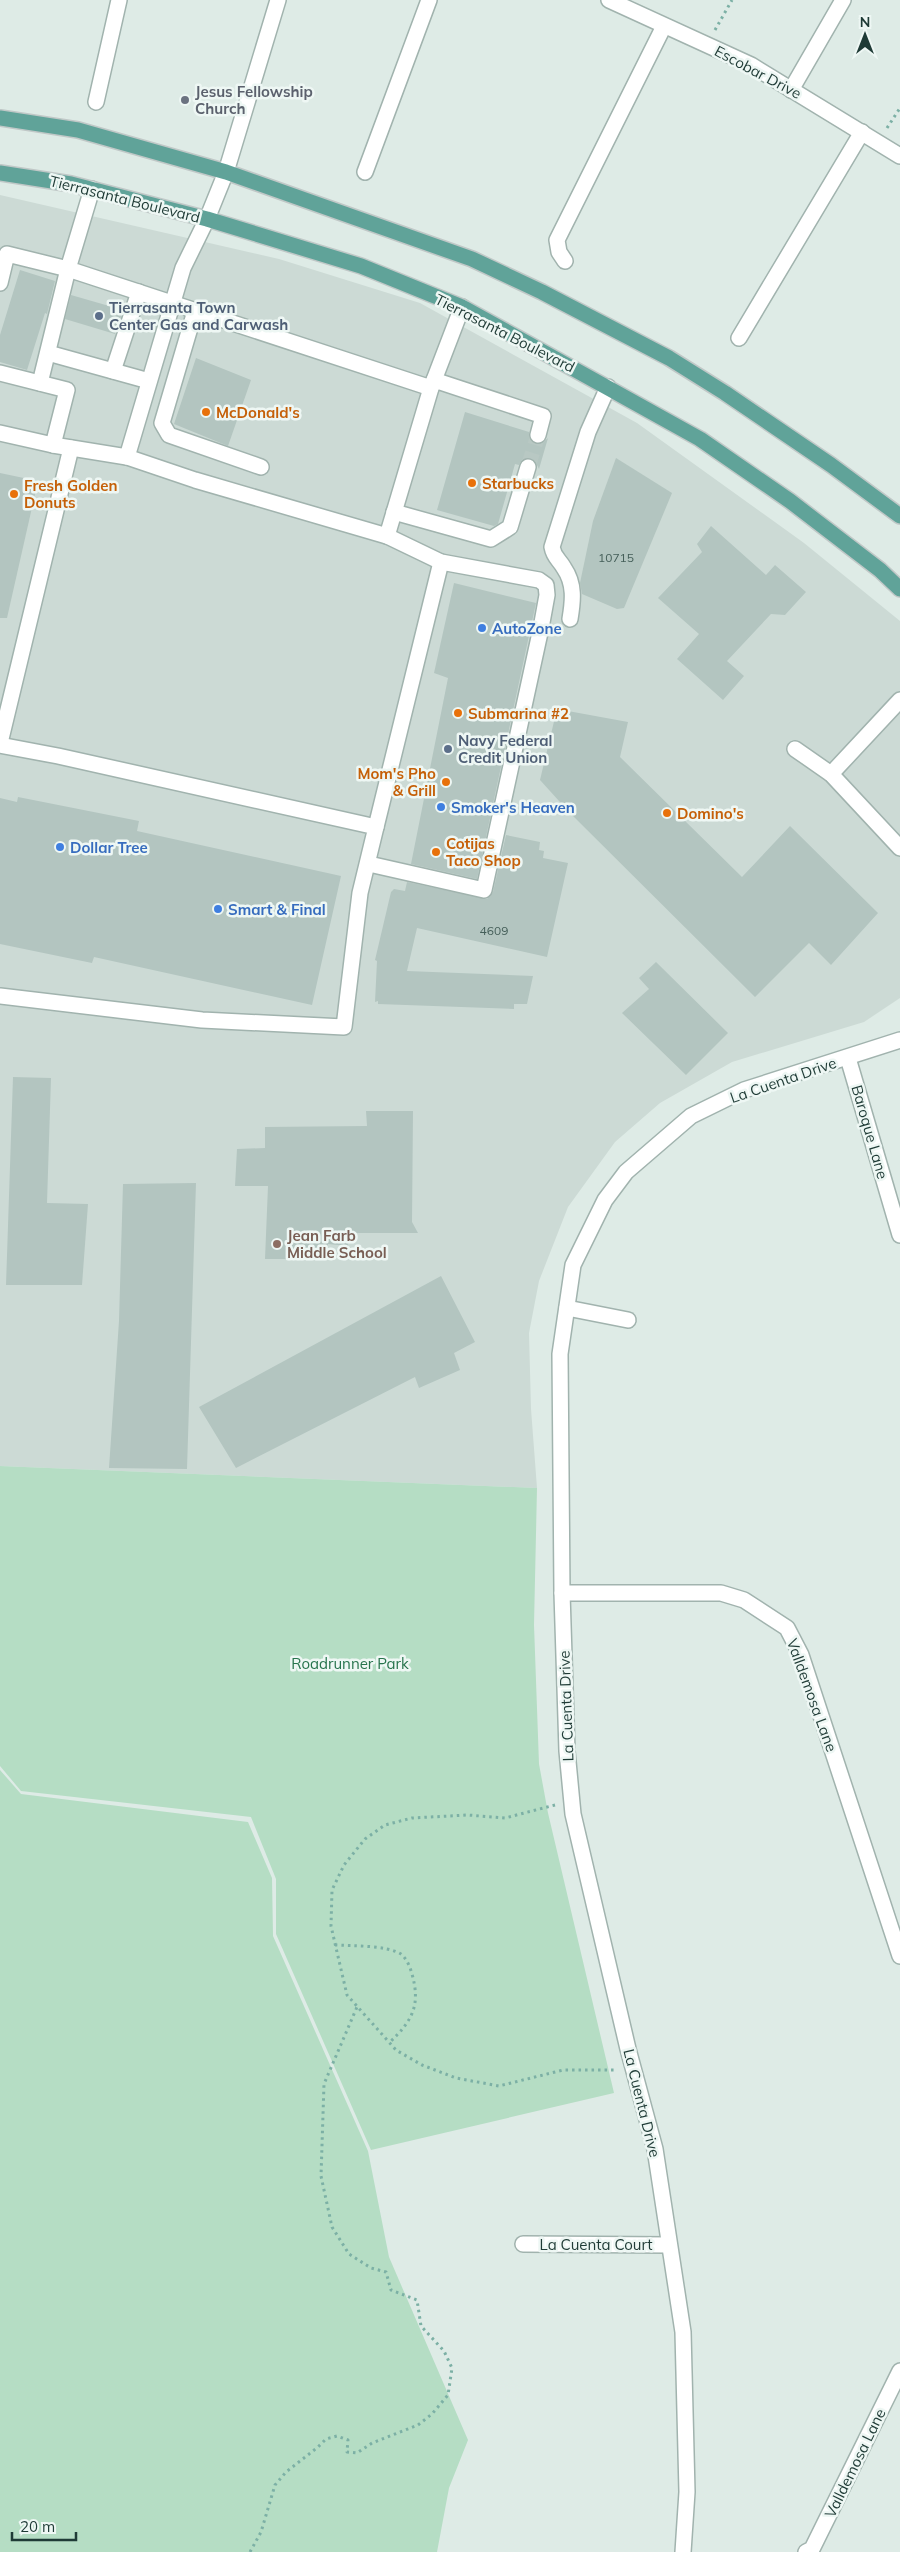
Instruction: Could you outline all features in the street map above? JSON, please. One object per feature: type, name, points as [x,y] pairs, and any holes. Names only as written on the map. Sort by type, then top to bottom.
[{"type":"main road","points":[[0,118],[78,130],[226,172],[472,259],[542,292],[668,358],[726,393],[831,465],[900,516]]},
{"type":"main road","name":"Tierrasanta Boulevard","points":[[0,173],[92,189],[207,219],[361,266],[462,307],[700,439],[790,500],[880,570],[900,589]]},
{"type":"street","points":[[96,102],[119,0]]},
{"type":"street","points":[[127,457],[183,268],[207,219],[226,172],[278,0]]},
{"type":"street","points":[[365,172],[429,0]]},
{"type":"street","points":[[791,90],[843,0]]},
{"type":"street","name":"Escobar Drive","points":[[618,2],[664,26],[751,66],[900,156]]},
{"type":"street","points":[[565,261],[559,252],[556,240],[664,26]]},
{"type":"street","points":[[740,338],[862,132]]},
{"type":"street","points":[[40,383],[68,269],[92,189]]},
{"type":"street","points":[[0,283],[7,254],[68,269],[195,311],[543,416],[538,434]]},
{"type":"street","points":[[113,371],[139,292]]},
{"type":"street","points":[[387,536],[432,384],[462,307]]},
{"type":"street","points":[[195,311],[162,423],[169,435],[261,467]]},
{"type":"street","points":[[48,353],[149,381]]},
{"type":"street","points":[[0,373],[67,390],[53,445]]},
{"type":"street","points":[[570,620],[574,592],[565,568],[554,557],[552,547],[588,432],[608,387]]},
{"type":"street","points":[[0,433],[53,445],[127,457],[196,480],[387,536],[441,562],[539,580],[546,585],[547,595],[541,628],[484,890],[369,864]]},
{"type":"street","points":[[71,448],[0,744],[376,827]]},
{"type":"street","points":[[394,512],[491,539],[510,527],[528,467]]},
{"type":"street","points":[[0,996],[202,1020],[344,1027],[360,893],[369,864],[376,827],[441,562]]},
{"type":"street","points":[[831,774],[900,700]]},
{"type":"street","points":[[795,749],[831,774],[900,848]]},
{"type":"street","name":"La Cuenta Drive","points":[[683,2552],[687,2492],[682,2332],[655,2149],[633,2068],[575,1824],[567,1751],[562,1593],[560,1354],[573,1265],[605,1200],[626,1172],[692,1116],[744,1090],[900,1040]]},
{"type":"street","name":"Baroque Lane","points":[[848,1058],[900,1235]]},
{"type":"street","points":[[567,1308],[628,1320]]},
{"type":"street","name":"Valldemosa Lane","points":[[562,1593],[721,1593],[744,1600],[787,1628],[800,1655],[900,1956]]},
{"type":"street","name":"La Cuenta Court","points":[[523,2244],[669,2245]]},
{"type":"street","name":"Valldemosa Lane","points":[[806,2552],[812,2549],[900,2372]]},
{"type":"path","points":[[708,46],[732,0]]},
{"type":"path","points":[[879,142],[900,108]]},
{"type":"path","points":[[572,1799],[532,1813],[505,1818],[468,1815],[412,1818],[385,1825],[360,1845],[344,1865],[332,1890],[331,1926],[335,1945],[347,1995],[396,2050],[439,2072],[456,2078],[499,2086],[563,2070],[600,2071],[633,2068]]},
{"type":"path","points":[[335,1945],[389,1950],[401,1954],[409,1964],[416,1992],[413,2012],[403,2030],[389,2043]]},
{"type":"path","points":[[250,2552],[261,2532],[275,2484],[286,2472],[318,2448],[326,2439],[337,2436],[348,2440],[347,2452],[357,2453],[372,2442],[418,2424],[432,2414],[448,2394],[452,2368],[444,2352],[421,2326],[416,2300],[391,2290],[386,2272],[371,2268],[349,2254],[332,2227],[321,2176],[324,2084],[357,2007]]},
{"type":"shaded area","points":[[0,195],[279,259],[420,303],[637,423],[804,543],[900,621],[900,998],[864,1022],[732,1062],[660,1103],[615,1142],[568,1207],[539,1281],[529,1333],[531,1409],[537,1488],[0,1466]]},
{"type":"green space","name":"Roadrunner Park","points":[[0,1466],[537,1488],[534,1625],[539,1764],[548,1813],[614,2093],[371,2150],[276,1934],[276,1879],[251,1817],[21,1791],[0,1766]]},
{"type":"green space","points":[[0,1770],[21,1794],[248,1822],[272,1878],[273,1936],[368,2151],[389,2257],[468,2440],[449,2488],[437,2552],[0,2552]]},
{"type":"building","points":[[20,270],[55,281],[47,314],[45,313],[27,370],[0,362],[0,335]]},
{"type":"building","points":[[71,295],[123,310],[115,334],[65,319]]},
{"type":"building","points":[[196,358],[251,380],[228,446],[174,424]]},
{"type":"building","points":[[465,412],[529,432],[529,438],[535,444],[541,444],[548,438],[539,469],[535,461],[530,458],[522,460],[519,465],[515,464],[498,524],[494,526],[437,510]]},
{"type":"building","points":[[616,458],[672,493],[624,608],[617,609],[582,594],[580,583],[593,521]]},
{"type":"building","points":[[0,473],[38,481],[7,618],[0,618]]},
{"type":"building","points":[[711,526],[766,575],[775,565],[806,592],[785,615],[771,614],[727,661],[744,676],[723,700],[677,659],[699,634],[658,598],[702,552],[697,544]]},
{"type":"building","points":[[454,583],[536,603],[477,879],[411,864],[448,678],[434,673]]},
{"type":"building","points":[[557,709],[628,722],[620,757],[742,877],[790,826],[878,913],[831,965],[809,943],[755,997],[569,812],[540,780]]},
{"type":"building","points":[[18,797],[139,821],[137,831],[341,876],[312,1005],[94,957],[92,963],[0,944],[0,798],[17,802]]},
{"type":"building","points":[[506,835],[540,842],[539,850],[544,851],[543,858],[568,863],[547,957],[417,928],[407,971],[533,976],[527,1004],[514,1004],[514,1009],[378,1004],[378,1001],[375,1002],[377,961],[375,960],[391,892],[394,889],[405,891],[407,882],[487,899],[493,892]]},
{"type":"building","points":[[656,962],[728,1033],[686,1075],[622,1013],[649,989],[639,978]]},
{"type":"building","points":[[13,1077],[51,1078],[47,1203],[88,1204],[82,1285],[6,1285]]},
{"type":"building","points":[[366,1111],[413,1111],[412,1222],[418,1233],[349,1233],[348,1246],[328,1244],[327,1259],[265,1259],[268,1186],[235,1186],[237,1149],[265,1148],[265,1127],[367,1126]]},
{"type":"building","points":[[196,1183],[187,1469],[109,1468],[119,1321],[123,1184]]},
{"type":"building","points":[[441,1276],[475,1342],[454,1353],[460,1370],[419,1388],[415,1377],[236,1468],[199,1407]]},
{"type":"tunnel","points":[[528,467],[538,435]]},
{"type":"place","name":"Jesus Fellowship Church","points":[[185,100]]},
{"type":"place","name":"Tierrasanta Town Center Gas and Carwash","points":[[99,316]]},
{"type":"place","name":"McDonald's","points":[[206,412]]},
{"type":"place","name":"Starbucks","points":[[472,483]]},
{"type":"place","name":"Fresh Golden Donuts","points":[[14,494]]},
{"type":"place","name":"AutoZone","points":[[482,628]]},
{"type":"place","name":"Submarina #2","points":[[458,713]]},
{"type":"place","name":"Navy Federal Credit Union","points":[[448,749]]},
{"type":"place","name":"Mom's Pho & Grill","points":[[446,782]]},
{"type":"place","name":"Smoker's Heaven","points":[[441,807]]},
{"type":"place","name":"Domino's","points":[[667,813]]},
{"type":"place","name":"Dollar Tree","points":[[60,847]]},
{"type":"place","name":"Cotijas Taco Shop","points":[[436,852]]},
{"type":"place","name":"Smart & Final","points":[[218,909]]},
{"type":"place","name":"Jean Farb Middle School","points":[[277,1244]]}]
